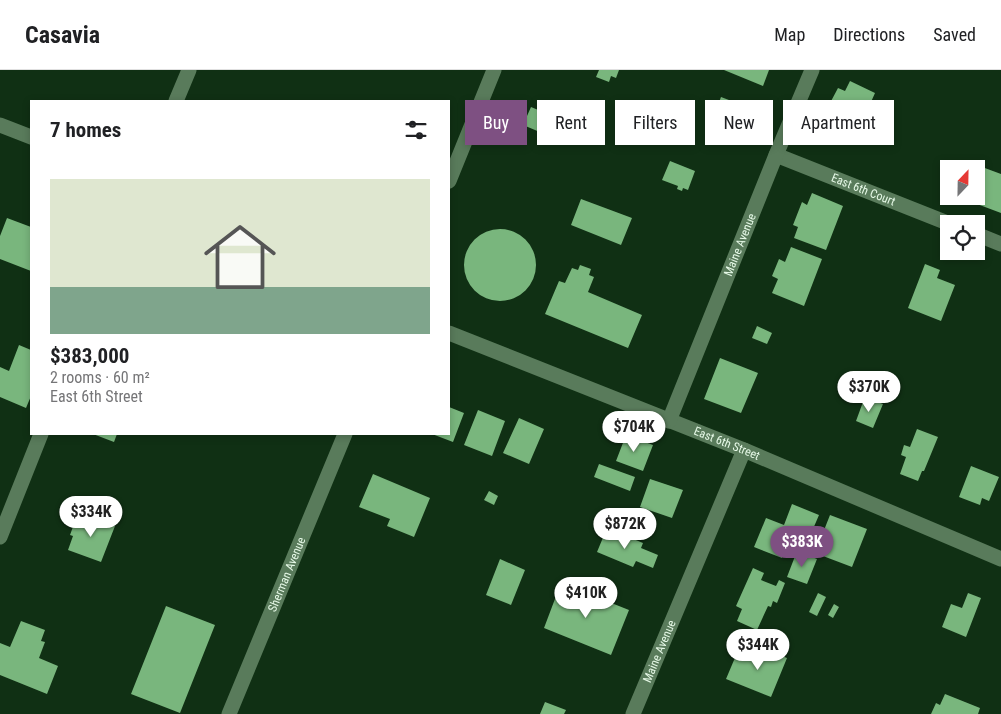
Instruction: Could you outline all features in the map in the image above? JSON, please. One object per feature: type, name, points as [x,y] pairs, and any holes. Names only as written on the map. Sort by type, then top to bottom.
[{"type":"street","points":[[176,100],[188,70]]},
{"type":"street","points":[[450,179],[494,70]]},
{"type":"street","name":"Maine Avenue","points":[[669,421],[812,70]]},
{"type":"street","points":[[0,124],[30,137]]},
{"type":"street","name":"East 6th Court","points":[[776,155],[940,220]]},
{"type":"street","points":[[985,238],[1001,244]]},
{"type":"street","name":"East 6th Street","points":[[450,333],[744,450],[1001,559]]},
{"type":"street","points":[[0,537],[41,435]]},
{"type":"street","name":"Sherman Avenue","points":[[230,714],[345,435]]},
{"type":"street","name":"Maine Avenue","points":[[633,714],[744,450]]},
{"type":"building","points":[[599,70],[619,70],[616,78],[611,76],[609,82],[596,77]]},
{"type":"building","points":[[724,70],[769,70],[763,86]]},
{"type":"building","points":[[850,81],[875,93],[872,100],[832,100],[838,88],[845,91]]},
{"type":"building","points":[[531,107],[537,109],[537,131],[527,127],[527,116]]},
{"type":"building","points":[[670,161],[695,171],[688,190],[683,188],[682,191],[677,189],[678,186],[662,180]]},
{"type":"building","points":[[985,168],[1001,174],[1001,213],[980,205],[985,205]]},
{"type":"building","points":[[812,193],[843,206],[826,250],[794,238],[798,227],[793,225],[802,202],[807,205]]},
{"type":"building","points":[[581,199],[632,218],[621,245],[571,225]]},
{"type":"building","points":[[7,218],[30,227],[30,271],[0,259],[0,236]]},
{"type":"building","points":[[507,229],[526,239],[534,251],[536,265],[534,279],[526,291],[514,299],[493,301],[474,291],[466,279],[464,258],[474,239],[486,231]]},
{"type":"building","points":[[791,247],[822,259],[804,306],[772,293],[778,279],[772,276],[779,259],[785,262]]},
{"type":"building","points":[[925,264],[940,270],[937,278],[955,285],[941,321],[908,308]]},
{"type":"building","points":[[580,265],[591,269],[589,275],[594,277],[588,292],[642,315],[628,348],[545,314],[559,281],[565,283],[572,268],[578,270]]},
{"type":"building","points":[[757,326],[772,333],[767,344],[752,338]]},
{"type":"building","points":[[19,345],[30,350],[30,398],[26,408],[0,397],[0,367],[9,371]]},
{"type":"building","points":[[720,358],[758,373],[741,413],[704,399]]},
{"type":"building","points":[[867,398],[883,404],[873,428],[856,421],[863,402]]},
{"type":"building","points":[[450,407],[464,413],[453,442],[435,435],[450,435]]},
{"type":"building","points":[[478,410],[505,421],[492,456],[464,445]]},
{"type":"building","points":[[519,418],[544,429],[529,464],[503,453]]},
{"type":"building","points":[[917,429],[938,437],[918,481],[900,474],[906,457],[901,455],[904,445],[910,447]]},
{"type":"building","points":[[96,435],[117,435],[114,442]]},
{"type":"building","points":[[626,435],[653,445],[643,471],[616,461]]},
{"type":"building","points":[[599,464],[635,477],[630,491],[594,477]]},
{"type":"building","points":[[971,466],[999,477],[989,501],[982,498],[980,505],[959,497]]},
{"type":"building","points":[[373,474],[430,498],[414,537],[387,526],[390,519],[359,507]]},
{"type":"building","points":[[650,479],[683,490],[672,518],[640,507]]},
{"type":"building","points":[[489,491],[498,496],[494,505],[484,500]]},
{"type":"building","points":[[792,504],[819,515],[810,536],[793,528],[782,558],[754,547],[766,518],[784,525]]},
{"type":"building","points":[[82,513],[115,526],[101,562],[68,550],[73,536],[70,535],[74,524],[78,526]]},
{"type":"building","points":[[830,515],[867,529],[852,567],[815,553]]},
{"type":"building","points":[[607,528],[643,543],[641,548],[658,555],[653,568],[636,561],[633,567],[597,552]]},
{"type":"building","points":[[797,551],[817,559],[807,584],[787,577]]},
{"type":"building","points":[[500,559],[525,570],[511,605],[486,595]]},
{"type":"building","points":[[753,568],[764,573],[761,580],[776,586],[779,580],[785,583],[777,603],[773,601],[771,607],[768,606],[757,630],[737,621],[742,609],[736,606]]},
{"type":"building","points":[[561,583],[629,610],[611,655],[544,628]]},
{"type":"building","points":[[818,593],[826,597],[817,616],[809,612]]},
{"type":"building","points":[[968,593],[981,598],[966,637],[942,627],[951,604],[962,608]]},
{"type":"building","points":[[834,604],[839,607],[833,618],[828,615]]},
{"type":"building","points":[[166,606],[215,625],[180,713],[131,694]]},
{"type":"building","points":[[21,621],[45,630],[41,641],[45,642],[39,658],[58,666],[47,694],[0,675],[0,643],[10,647]]},
{"type":"building","points":[[761,647],[787,658],[771,697],[726,679],[737,653],[755,660]]},
{"type":"building","points":[[945,694],[980,708],[978,714],[931,714],[936,703],[940,705]]},
{"type":"building","points":[[545,702],[566,710],[564,714],[540,714]]}]
